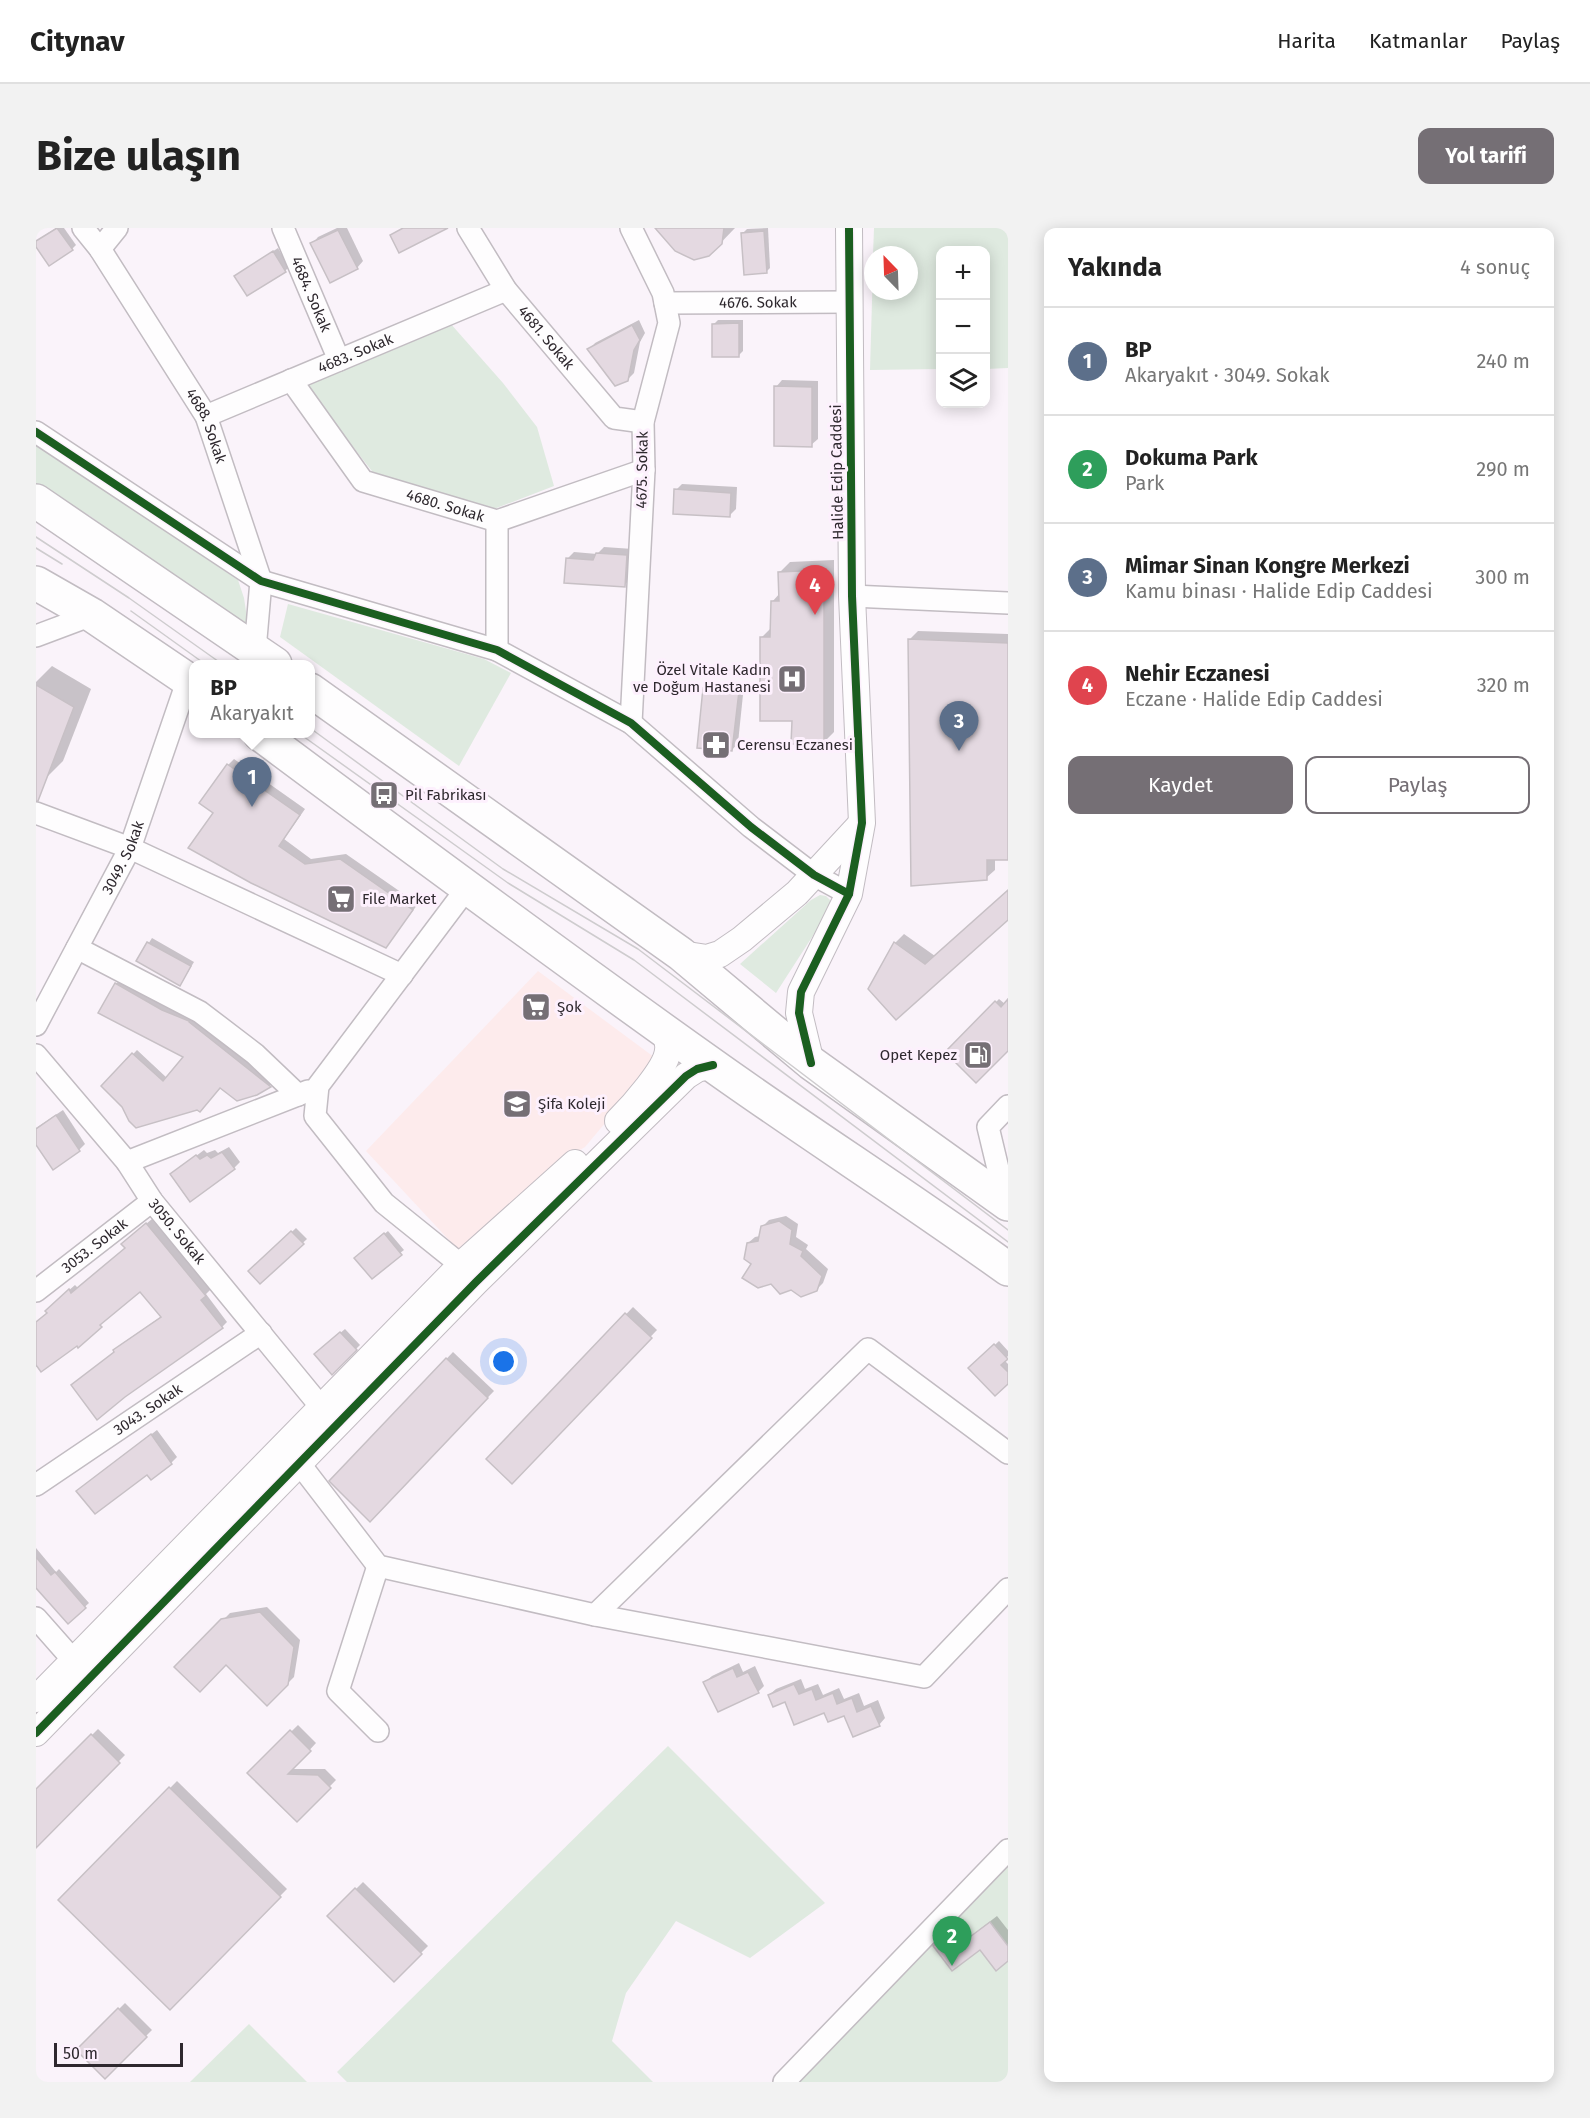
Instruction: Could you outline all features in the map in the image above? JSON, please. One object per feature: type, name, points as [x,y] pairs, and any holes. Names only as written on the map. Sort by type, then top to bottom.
[{"type":"highway","points":[[36,501],[265,657]]},
{"type":"highway","points":[[36,583],[92,615],[189,681]]},
{"type":"highway","points":[[315,694],[681,954],[811,1063],[1007,1203]]},
{"type":"highway","points":[[265,738],[466,888],[713,1065],[1001,1259]]},
{"type":"street","name":"4688. Sokak","points":[[83,228],[100,249],[206,416],[261,581],[265,657]]},
{"type":"street","points":[[100,249],[117,228]]},
{"type":"street","name":"4681. Sokak","points":[[468,228],[506,290],[614,418],[643,422]]},
{"type":"street","name":"4675. Sokak","points":[[631,228],[663,293],[669,323],[643,422],[644,470],[631,723]]},
{"type":"street","name":"Halide Edip Caddesi","points":[[811,1063],[799,1013],[801,992],[849,894],[862,823],[852,596],[849,228]]},
{"type":"street","name":"4684. Sokak","points":[[290,230],[339,360]]},
{"type":"street","name":"4683. Sokak","points":[[206,416],[506,290]]},
{"type":"street","name":"4676. Sokak","points":[[665,303],[849,302]]},
{"type":"street","name":"4680. Sokak","points":[[291,380],[363,480],[497,521],[644,470]]},
{"type":"street","points":[[36,432],[261,581],[497,650],[631,723],[751,826],[814,875],[849,894]]},
{"type":"street","points":[[497,521],[497,650]]},
{"type":"street","points":[[852,596],[1008,603]]},
{"type":"street","points":[[36,636],[92,615]]},
{"type":"street","name":"3049. Sokak","points":[[36,1025],[130,848],[189,687]]},
{"type":"street","points":[[36,813],[130,848],[402,975]]},
{"type":"street","points":[[681,954],[707,958],[720,954],[742,939],[797,893],[862,823]]},
{"type":"street","points":[[127,1162],[318,1086],[466,888]]},
{"type":"street","points":[[77,948],[200,1012],[255,1054],[298,1095]]},
{"type":"street","points":[[36,1700],[329,1415],[476,1282],[612,1150],[664,1064],[669,1049],[665,1030]]},
{"type":"street","name":"3050. Sokak","points":[[36,1055],[127,1162],[153,1202],[329,1415]]},
{"type":"street","points":[[36,1733],[299,1463],[329,1415],[461,1265],[600,1140],[686,1076],[697,1069],[713,1065]]},
{"type":"street","points":[[318,1086],[315,1116],[384,1203],[461,1265]]},
{"type":"street","points":[[1007,1203],[988,1127],[1008,1106]]},
{"type":"street","name":"3053. Sokak","points":[[36,1291],[153,1202]]},
{"type":"street","name":"3043. Sokak","points":[[36,1485],[261,1333]]},
{"type":"street","points":[[595,1615],[868,1349],[1008,1453]]},
{"type":"street","points":[[299,1463],[378,1566],[595,1615],[924,1677],[1008,1589]]},
{"type":"street","points":[[378,1566],[338,1691],[378,1731]]},
{"type":"street","points":[[36,1618],[74,1661]]},
{"type":"street","points":[[784,2082],[1008,1850]]},
{"type":"shaded area","points":[[874,228],[1008,228],[1008,368],[990,369],[990,246],[936,246],[936,369],[870,370],[872,300],[918,300],[918,246],[873,246]]},
{"type":"shaded area","points":[[450,323],[503,383],[537,427],[554,486],[494,509],[375,475],[308,390],[306,378]]},
{"type":"shaded area","points":[[36,444],[238,580],[244,598],[249,631],[90,516],[36,484]]},
{"type":"shaded area","points":[[288,604],[484,659],[511,673],[459,766],[315,660],[280,637]]},
{"type":"shaded area","points":[[820,895],[830,900],[831,907],[828,914],[776,993],[740,964],[811,900]]},
{"type":"shaded area","name":"Şifa Koleji","points":[[538,971],[658,1060],[585,1147],[547,1170],[462,1254],[366,1151]]},
{"type":"shaded area","points":[[668,1746],[825,1903],[750,1958],[676,1921],[626,1993],[612,2041],[653,2082],[347,2082],[337,2072]]},
{"type":"shaded area","points":[[1008,1850],[1008,2082],[785,2082]]},
{"type":"shaded area","points":[[249,2024],[307,2082],[190,2082]]},
{"type":"building","points":[[57,228],[73,250],[49,266],[36,247],[36,241]]},
{"type":"building","points":[[403,228],[448,228],[399,253],[390,235]]},
{"type":"building","points":[[655,228],[724,228],[722,244],[709,256],[694,260],[675,251]]},
{"type":"building","points":[[338,230],[358,269],[330,283],[310,243]]},
{"type":"building","points":[[764,231],[767,273],[744,275],[741,233]]},
{"type":"building","points":[[273,251],[286,272],[247,296],[234,276]]},
{"type":"building","points":[[739,323],[739,357],[712,357],[712,324]]},
{"type":"building","points":[[632,325],[640,340],[634,350],[628,381],[615,386],[587,349]]},
{"type":"building","points":[[774,386],[812,387],[812,447],[774,446]]},
{"type":"building","points":[[674,489],[731,493],[730,517],[673,514]]},
{"type":"building","points":[[596,553],[627,555],[625,587],[564,583],[566,558],[593,560]]},
{"type":"building","name":"Özel Vitale Kadın ve Doğum Hastanesi","points":[[824,570],[824,744],[791,744],[792,721],[760,721],[760,637],[770,637],[771,601],[779,601],[778,572]]},
{"type":"building","points":[[908,639],[1008,643],[1008,860],[987,860],[987,880],[911,886]]},
{"type":"building","points":[[36,685],[74,707],[38,801],[36,801]]},
{"type":"building","points":[[703,688],[739,691],[732,751],[697,748]]},
{"type":"building","points":[[227,764],[300,815],[279,846],[305,864],[340,859],[413,910],[386,948],[251,883],[188,848],[213,813],[199,803]]},
{"type":"building","points":[[1008,890],[1008,920],[896,1020],[868,989],[894,942],[925,964]]},
{"type":"building","points":[[147,942],[191,966],[180,986],[136,961]]},
{"type":"building","points":[[115,983],[162,1010],[189,1021],[271,1087],[257,1095],[237,1101],[220,1088],[200,1112],[197,1110],[136,1128],[129,1121],[122,1107],[101,1086],[132,1053],[163,1081],[183,1057],[98,1013]]},
{"type":"building","points":[[1008,999],[1008,1051],[976,1083],[945,1052],[995,1001],[1001,1007]]},
{"type":"building","points":[[56,1115],[80,1151],[53,1170],[36,1145],[36,1129]]},
{"type":"building","points":[[222,1152],[235,1169],[190,1202],[170,1174],[196,1155],[200,1159],[207,1155],[211,1158]]},
{"type":"building","points":[[779,1221],[792,1230],[790,1244],[803,1251],[801,1256],[822,1276],[817,1291],[801,1297],[791,1290],[780,1294],[771,1284],[758,1288],[742,1278],[751,1264],[744,1259],[747,1243],[758,1241],[761,1226]]},
{"type":"building","points":[[146,1223],[206,1296],[201,1300],[223,1328],[125,1397],[97,1420],[71,1385],[114,1352],[113,1350],[161,1317],[140,1292],[100,1325],[102,1327],[78,1348],[77,1346],[41,1372],[36,1365],[36,1322],[69,1289],[71,1293],[125,1248],[121,1244]]},
{"type":"building","points":[[291,1231],[304,1244],[260,1284],[248,1271]]},
{"type":"building","points":[[384,1233],[402,1255],[372,1279],[354,1258]]},
{"type":"building","points":[[625,1313],[652,1338],[512,1484],[486,1459]]},
{"type":"building","points":[[340,1332],[357,1350],[332,1375],[314,1354]]},
{"type":"building","points":[[994,1344],[1008,1359],[1001,1365],[1008,1372],[1008,1384],[995,1396],[968,1368]]},
{"type":"building","points":[[446,1358],[488,1398],[370,1522],[329,1481]]},
{"type":"building","points":[[151,1434],[172,1464],[151,1480],[147,1475],[95,1514],[76,1491]]},
{"type":"building","points":[[36,1557],[51,1575],[55,1572],[86,1608],[68,1624],[36,1588]]},
{"type":"building","points":[[260,1612],[294,1647],[288,1685],[267,1706],[226,1665],[200,1692],[174,1667],[221,1619]]},
{"type":"building","points":[[733,1668],[737,1677],[748,1672],[759,1693],[718,1712],[703,1682]]},
{"type":"building","points":[[794,1684],[799,1694],[812,1689],[816,1700],[833,1693],[837,1704],[852,1698],[857,1712],[871,1706],[880,1726],[853,1737],[844,1716],[828,1722],[824,1713],[794,1725],[785,1702],[773,1707],[768,1695]]},
{"type":"building","points":[[290,1730],[311,1751],[288,1774],[318,1775],[331,1788],[297,1822],[247,1773]]},
{"type":"building","points":[[91,1734],[120,1763],[36,1848],[36,1789]]},
{"type":"building","points":[[169,1787],[281,1897],[170,2010],[58,1900]]},
{"type":"building","points":[[355,1888],[422,1954],[394,1982],[327,1916]]},
{"type":"building","points":[[990,1922],[1008,1946],[1008,1961],[996,1971],[980,1950],[952,1971],[933,1946],[950,1933],[959,1945]]},
{"type":"building","points":[[118,2008],[147,2037],[105,2079],[76,2050]]},
{"type":"tram line","points":[[36,537],[129,598],[216,660]]},
{"type":"tram line","points":[[36,548],[62,564]]},
{"type":"tram line","points":[[131,611],[199,660]]},
{"type":"tram line","points":[[315,732],[503,869],[638,949],[1008,1230]]},
{"type":"tram line","points":[[306,738],[508,883],[634,960],[1008,1242]]},
{"type":"cycle path","points":[[811,1063],[799,1013],[801,992],[849,894],[862,823],[852,596],[849,228]]},
{"type":"cycle path","points":[[36,432],[261,581],[497,650],[631,723],[751,827],[814,875],[849,894]]},
{"type":"cycle path","points":[[36,1733],[476,1282],[686,1076],[697,1069],[713,1065]]},
{"type":"place","name":"Nehir Eczanesi","points":[[815,615]]},
{"type":"place","name":"Özel Vitale Kadın ve Doğum Hastanesi","points":[[792,679]]},
{"type":"place","name":"Cerensu Eczanesi","points":[[716,745]]},
{"type":"place","name":"Mimar Sinan Kongre Merkezi","points":[[959,751]]},
{"type":"place","name":"Pil Fabrikası","points":[[384,795]]},
{"type":"place","name":"BP","points":[[252,807]]},
{"type":"place","name":"File Market","points":[[341,899]]},
{"type":"place","name":"Şok","points":[[536,1007]]},
{"type":"place","name":"Opet Kepez","points":[[978,1055]]},
{"type":"place","name":"Şifa Koleji","points":[[517,1104]]},
{"type":"place","name":"Dokuma Park","points":[[952,1966]]}]
